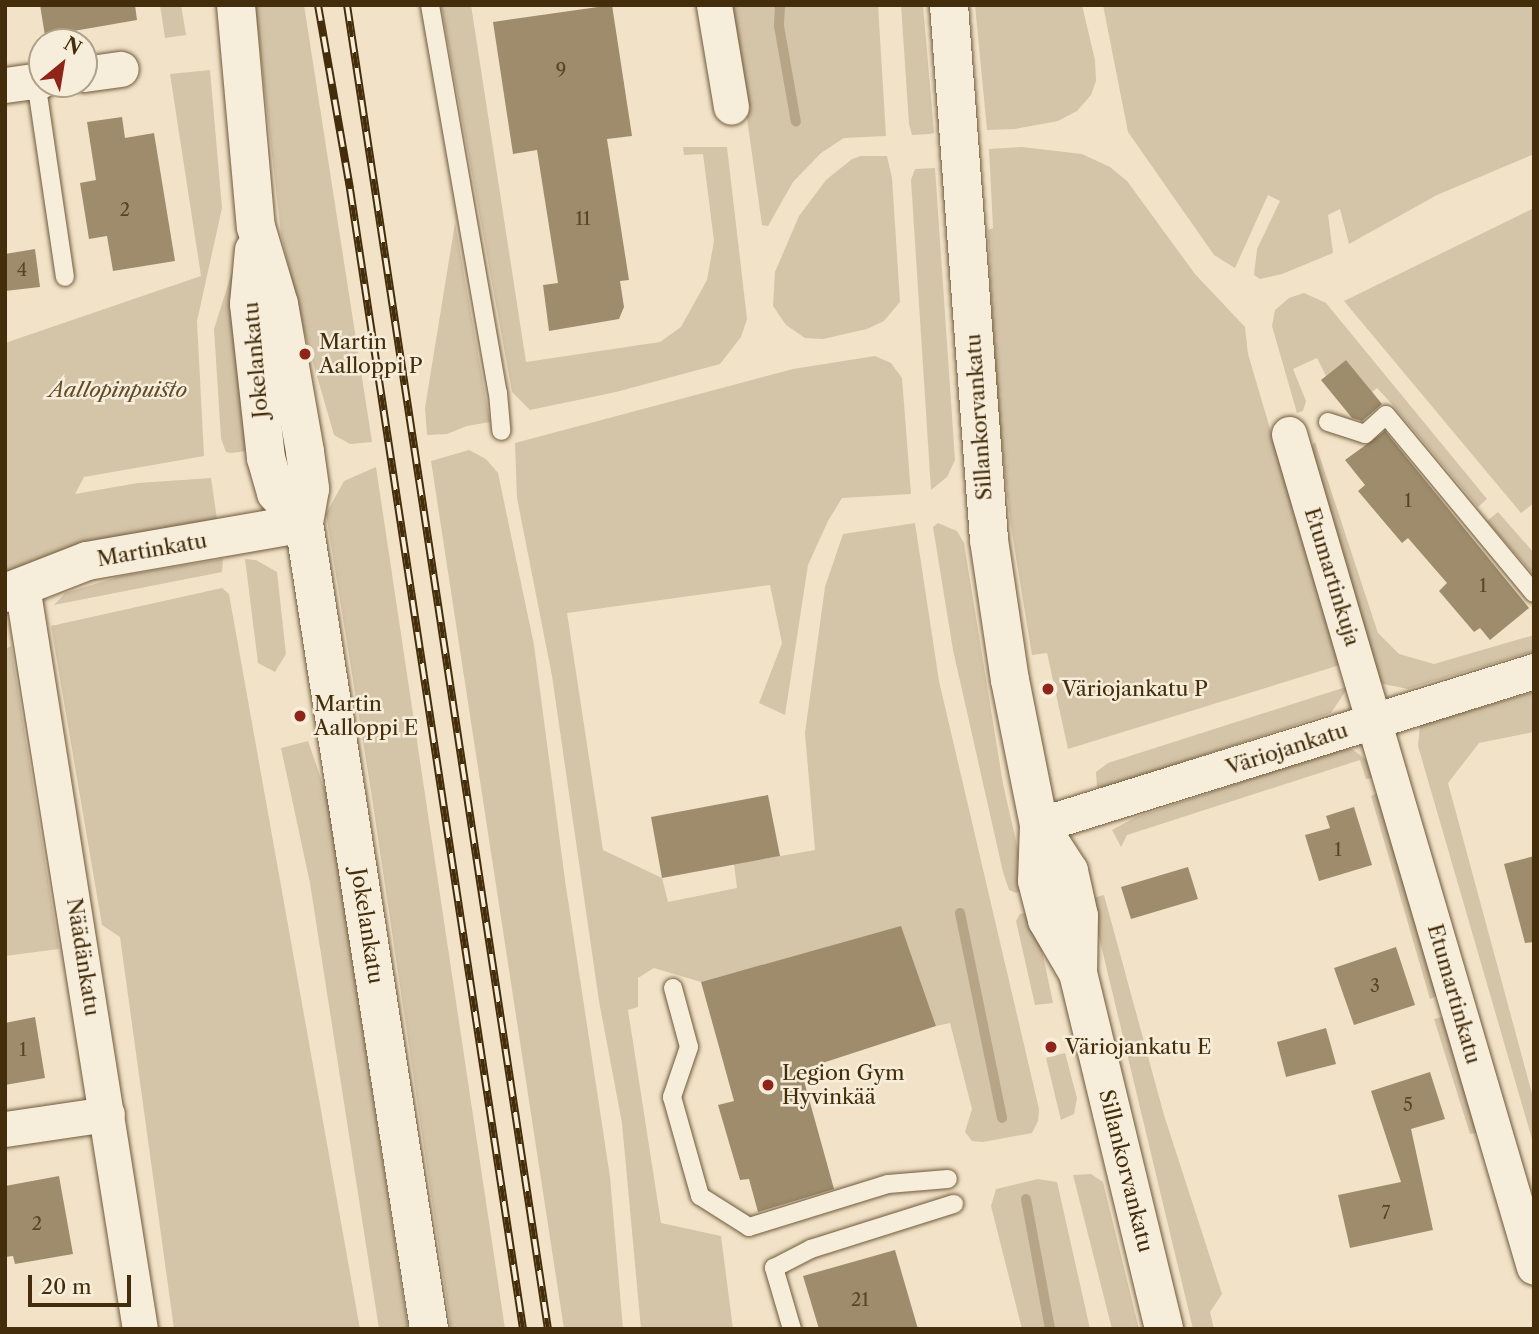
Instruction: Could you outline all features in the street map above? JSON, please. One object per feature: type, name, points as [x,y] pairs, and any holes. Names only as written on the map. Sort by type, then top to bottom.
[{"type":"street","name":"Jokelankatu","points":[[236,5],[256,227],[249,304],[267,458],[276,493],[304,523],[429,1329]]},
{"type":"street","points":[[714,5],[731,107]]},
{"type":"street","name":"Sillankorvankatu","points":[[949,5],[989,540],[1010,680],[1039,825],[1037,881],[1047,920],[1078,973],[1164,1329]]},
{"type":"street","points":[[98,72],[121,69]]},
{"type":"street","name":"Etumartinkuja","points":[[1289,434],[1375,720]]},
{"type":"street","name":"Martinkatu","points":[[14,589],[87,561],[304,523]]},
{"type":"street","name":"Näädänkatu","points":[[14,589],[107,1114],[140,1329]]},
{"type":"street","name":"Väriojankatu","points":[[1039,825],[1534,671]]},
{"type":"street","name":"Etumartinkatu","points":[[1375,720],[1534,1267]]},
{"type":"street","points":[[5,1129],[107,1114]]},
{"type":"lane","points":[[430,5],[498,393],[501,431]]},
{"type":"lane","points":[[31,98],[65,277]]},
{"type":"lane","points":[[1328,422],[1365,434],[1386,415],[1534,593]]},
{"type":"lane","points":[[673,988],[689,1047],[672,1097],[700,1196],[748,1227],[888,1184],[948,1179]]},
{"type":"lane","points":[[792,1329],[774,1268],[811,1249],[954,1204]]},
{"type":"green space","points":[[160,5],[181,5],[186,35],[165,38]]},
{"type":"green space","points":[[255,5],[304,5],[372,442],[350,444],[334,435],[303,328],[281,234]]},
{"type":"green space","points":[[441,5],[471,5],[526,362],[660,342],[681,327],[707,280],[714,241],[703,154],[684,155],[683,147],[727,147],[747,319],[741,337],[720,364],[616,392],[530,410],[512,392]]},
{"type":"green space","points":[[731,5],[878,5],[886,136],[844,138],[821,153],[793,182],[768,226],[762,225]]},
{"type":"green space","points":[[901,5],[923,5],[934,133],[930,134],[912,135],[909,124]]},
{"type":"green space","points":[[975,5],[1082,5],[1095,60],[1096,81],[1091,95],[1077,111],[1058,121],[1015,129],[987,130]]},
{"type":"green space","points":[[1103,5],[1534,5],[1534,154],[1437,195],[1349,244],[1340,209],[1328,215],[1333,253],[1282,274],[1260,279],[1254,275],[1257,249],[1280,201],[1268,195],[1235,268],[1214,255],[1128,132]]},
{"type":"green space","name":"Aallopinpuisto","points":[[210,70],[222,208],[197,321],[204,456],[84,477],[75,494],[138,483],[211,478],[217,519],[5,572],[5,343],[201,276],[170,74]]},
{"type":"green space","points":[[1022,147],[1082,154],[1110,167],[1127,181],[1195,274],[1245,327],[1248,354],[1340,665],[1068,749],[1047,653],[1032,655],[1011,527],[996,393],[988,230],[993,228],[989,149]]},
{"type":"green space","points":[[861,156],[887,156],[892,178],[900,302],[884,321],[867,329],[823,339],[805,338],[786,325],[773,306],[775,272],[799,216],[826,180],[852,159]]},
{"type":"green space","points":[[935,168],[955,460],[947,477],[931,490],[911,180],[915,169]]},
{"type":"green space","points":[[1534,208],[1534,503],[1521,513],[1344,301]]},
{"type":"green space","points":[[455,223],[490,422],[467,426],[447,434],[427,435],[425,408]]},
{"type":"green space","points":[[234,266],[253,450],[231,453],[226,452],[221,438],[214,329]]},
{"type":"green space","points":[[1304,293],[1326,303],[1487,499],[1478,507],[1391,403],[1377,388],[1372,392],[1346,360],[1326,376],[1317,358],[1293,369],[1306,401],[1303,411],[1297,413],[1272,326],[1275,310],[1289,298]]},
{"type":"green space","points":[[875,356],[891,363],[902,378],[911,494],[842,498],[828,521],[808,565],[785,715],[759,703],[782,643],[770,585],[567,613],[603,850],[662,878],[668,902],[737,888],[734,864],[815,850],[805,733],[825,587],[843,534],[915,523],[939,681],[1039,1109],[1038,1121],[1032,1133],[983,1142],[972,1141],[965,1132],[972,1109],[950,1023],[936,1026],[901,927],[701,982],[654,968],[638,978],[638,1007],[628,1010],[661,1223],[721,1236],[733,1329],[641,1329],[622,1123],[599,1001],[552,676],[517,498],[515,443],[793,369]]},
{"type":"green space","points":[[1315,442],[1378,633],[1399,654],[1434,664],[1534,635],[1534,651],[1408,689],[1383,684],[1375,676],[1308,451]]},
{"type":"green space","points":[[469,450],[486,459],[498,473],[534,645],[565,880],[610,1177],[623,1329],[564,1329],[431,461]]},
{"type":"green space","points":[[376,467],[505,1329],[451,1329],[371,791],[326,514],[344,481]]},
{"type":"green space","points":[[1498,512],[1534,553],[1534,575],[1487,521]]},
{"type":"green space","points":[[938,523],[957,531],[964,543],[1003,784],[1027,889],[1016,893],[1009,890],[1003,872],[953,650],[933,527]]},
{"type":"green space","points":[[223,559],[222,572],[54,605],[65,593],[121,576]]},
{"type":"green space","points":[[245,559],[256,560],[277,572],[286,654],[275,672],[258,663]]},
{"type":"green space","points":[[222,588],[229,594],[360,1329],[174,1329],[120,937],[102,925],[51,626]]},
{"type":"green space","points":[[11,646],[59,949],[5,956],[5,649]]},
{"type":"green space","points":[[1349,686],[1331,713],[1107,787],[1097,787],[1096,772],[1108,763]]},
{"type":"green space","points":[[1534,692],[1534,732],[1479,743],[1448,783],[1534,1101],[1534,1146],[1418,746],[1420,725]]},
{"type":"green space","points":[[308,741],[328,799],[408,1329],[379,1329],[310,883],[281,748]]},
{"type":"green space","points":[[1352,749],[1368,761],[1373,778],[1366,779],[1360,760],[1127,835],[1121,847],[1112,830],[1136,817],[1339,750]]},
{"type":"green space","points":[[1378,793],[1437,996],[1430,999],[1371,796]]},
{"type":"green space","points":[[1104,895],[1164,1115],[1222,1294],[1210,1312],[1214,1329],[1193,1329],[1090,899]]},
{"type":"green space","points":[[1034,912],[1053,1003],[1035,1005],[1016,921],[1020,914]]},
{"type":"green space","points":[[1442,1017],[1477,1133],[1470,1134],[1434,1019]]},
{"type":"green space","points":[[1065,1053],[1077,1098],[1074,1114],[1061,1120],[1046,1058]]},
{"type":"green space","points":[[1091,1174],[1103,1182],[1139,1329],[1112,1329],[1073,1175]]},
{"type":"green space","points":[[1038,1179],[1057,1182],[1090,1329],[1022,1329],[991,1206],[996,1189]]},
{"type":"building","points":[[40,5],[135,5],[137,20],[91,28],[44,28]]},
{"type":"building","points":[[612,5],[632,136],[607,139],[629,280],[620,281],[624,307],[619,319],[549,331],[543,285],[558,283],[537,150],[513,154],[493,22]]},
{"type":"building","points":[[122,117],[125,138],[154,133],[175,261],[113,271],[107,236],[89,239],[80,183],[96,180],[87,122]]},
{"type":"building","points":[[35,249],[40,287],[5,291],[5,254]]},
{"type":"building","points":[[1346,360],[1382,404],[1362,421],[1352,418],[1321,380]]},
{"type":"building","points":[[1385,431],[1529,608],[1490,640],[1480,628],[1474,632],[1439,591],[1447,583],[1408,538],[1402,543],[1358,491],[1365,485],[1345,460]]},
{"type":"building","points":[[768,795],[780,856],[662,878],[651,817]]},
{"type":"building","points":[[1354,807],[1372,865],[1319,881],[1305,835],[1330,828],[1326,816]]},
{"type":"building","points":[[1534,856],[1534,942],[1525,943],[1504,864]]},
{"type":"building","points":[[1188,867],[1198,899],[1131,919],[1121,887]]},
{"type":"building","name":"Legion Gym Hyvinkää","points":[[901,926],[936,1026],[801,1070],[834,1189],[758,1212],[749,1179],[740,1180],[718,1105],[734,1101],[701,982]]},
{"type":"building","points":[[1396,947],[1415,1005],[1354,1025],[1334,968]]},
{"type":"building","points":[[35,1017],[45,1078],[5,1085],[5,1023]]},
{"type":"building","points":[[1326,1028],[1336,1064],[1286,1077],[1277,1042]]},
{"type":"building","points":[[1430,1072],[1445,1119],[1411,1129],[1433,1230],[1350,1248],[1338,1195],[1401,1182],[1371,1091]]},
{"type":"building","points":[[59,1176],[73,1254],[15,1264],[13,1256],[5,1257],[5,1186]]},
{"type":"building","points":[[895,1250],[918,1329],[819,1329],[803,1276]]},
{"type":"waterway","points":[[780,5],[779,26],[796,122]]},
{"type":"waterway","points":[[960,913],[1002,1118]]},
{"type":"waterway","points":[[1026,1199],[1050,1329]]},
{"type":"railway","points":[[318,5],[350,189],[523,1329]]},
{"type":"railway","points":[[347,5],[548,1329]]},
{"type":"place","name":"Martin Aalloppi P","points":[[305,354]]},
{"type":"place","name":"Väriojankatu P","points":[[1048,689]]},
{"type":"place","name":"Martin Aalloppi E","points":[[300,716]]},
{"type":"place","name":"Väriojankatu E","points":[[1051,1047]]},
{"type":"place","name":"Legion Gym Hyvinkää","points":[[768,1085]]}]
